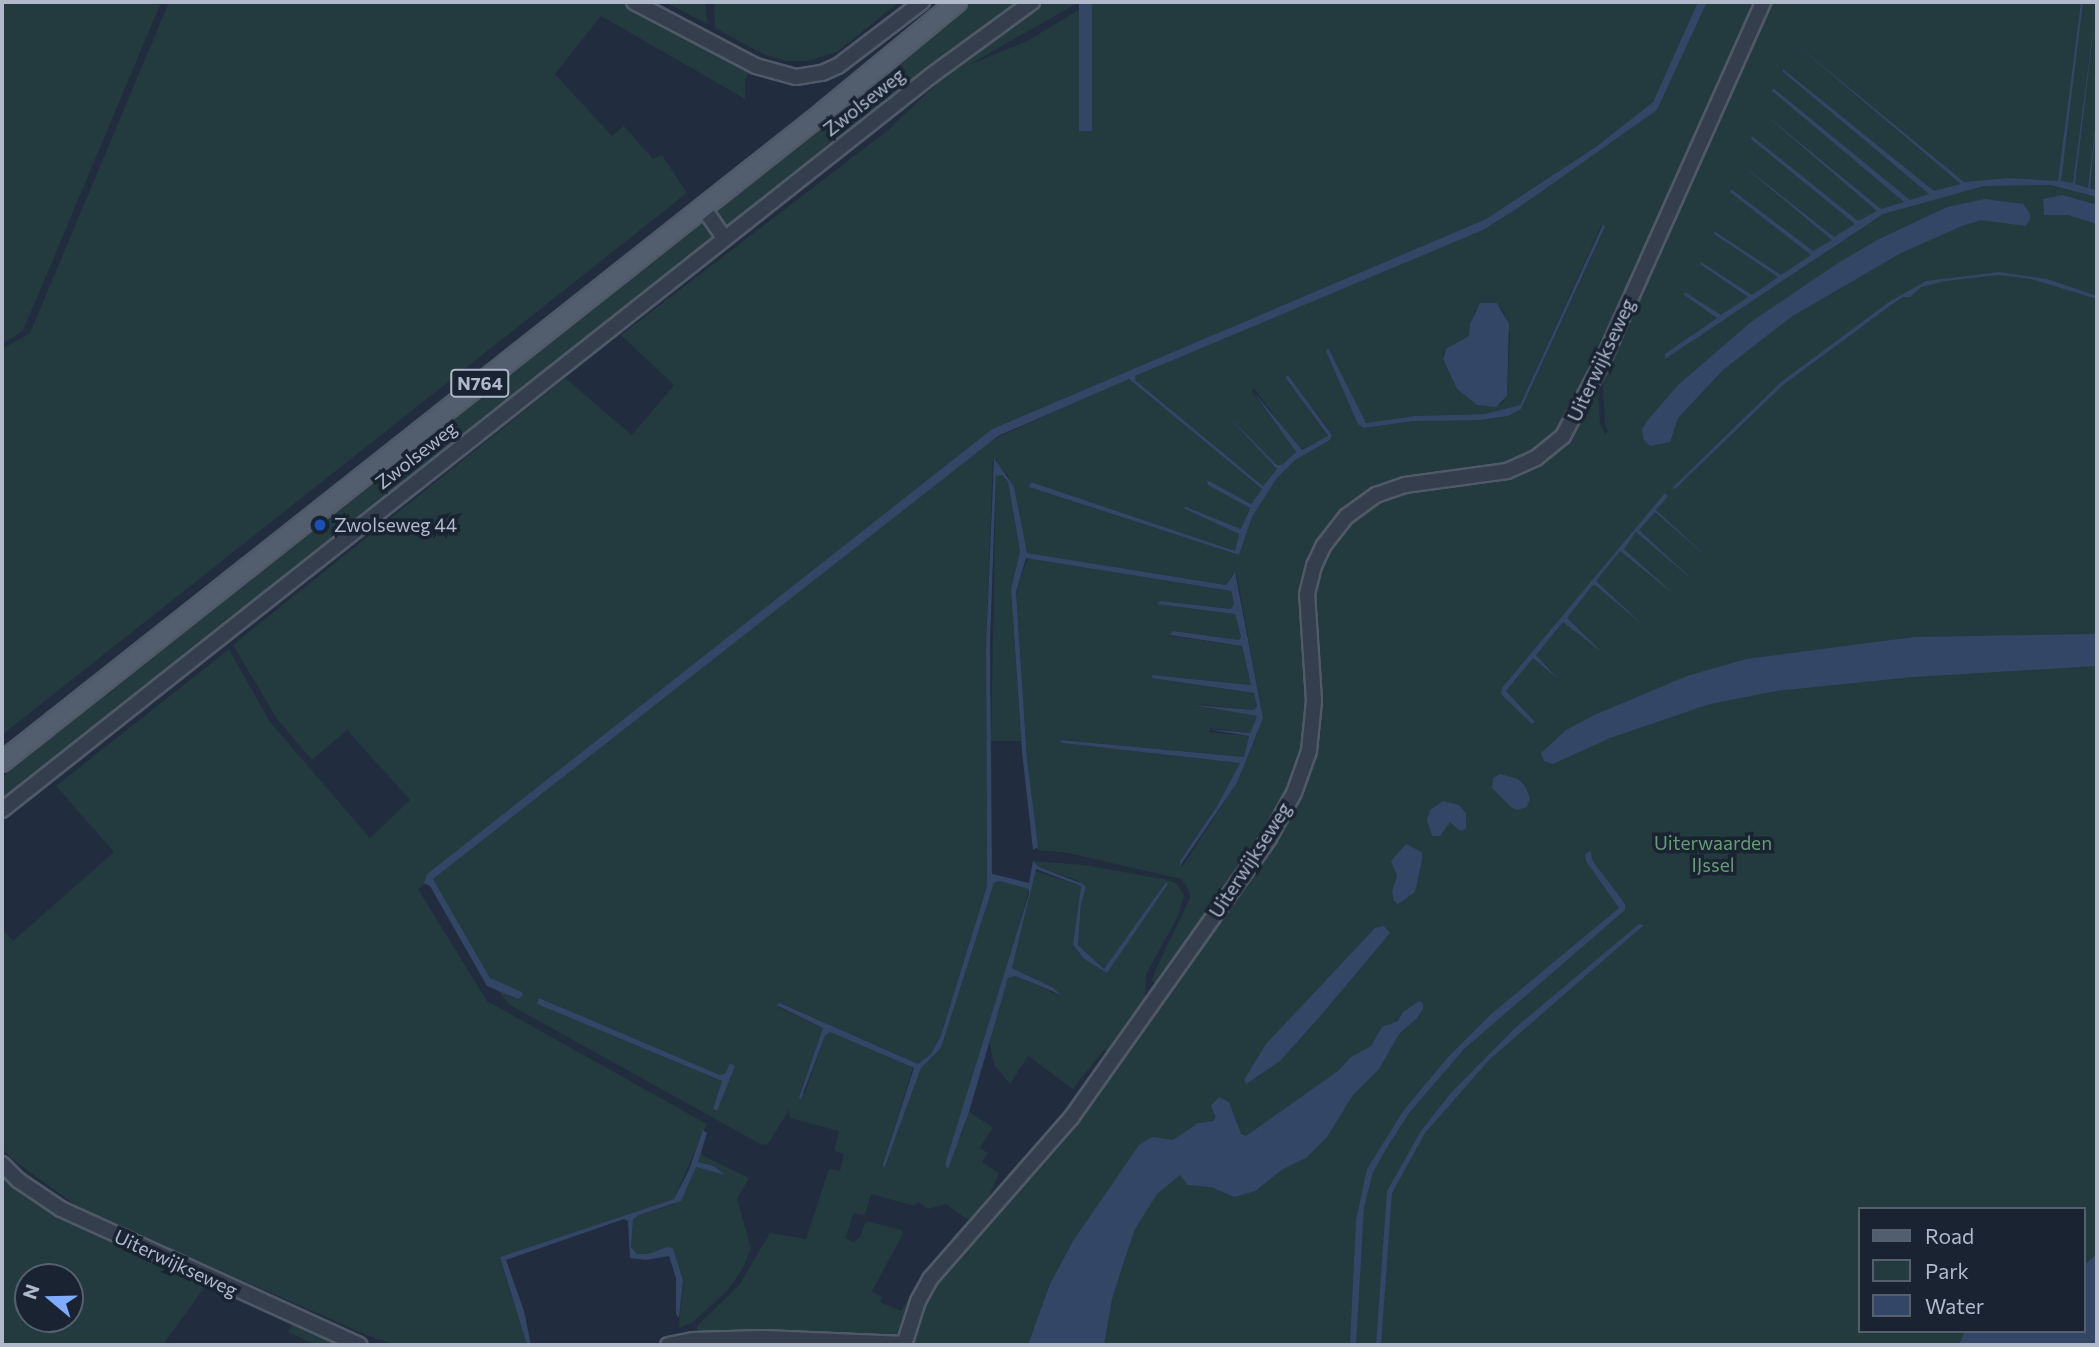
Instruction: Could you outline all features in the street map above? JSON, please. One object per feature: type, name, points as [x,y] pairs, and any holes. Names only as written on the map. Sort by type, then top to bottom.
[{"type":"main road","name":"Zwolseweg","points":[[2,762],[820,115],[957,2]]},
{"type":"street","points":[[634,2],[756,66],[778,74],[810,75],[838,66],[922,2]]},
{"type":"street","name":"Zwolseweg","points":[[2,810],[724,238],[932,75],[1032,2]]},
{"type":"street","name":"Uiterwijkseweg","points":[[668,1345],[693,1340],[764,1338],[904,1345],[918,1301],[930,1279],[1071,1118],[1269,838],[1294,793],[1309,751],[1314,701],[1307,594],[1314,566],[1324,545],[1347,516],[1376,495],[1405,485],[1507,471],[1536,458],[1563,436],[1600,367],[1763,2]]},
{"type":"street","points":[[702,206],[724,238]]},
{"type":"street","name":"Uiterwijkseweg","points":[[2,1164],[18,1180],[61,1209],[359,1345]]},
{"type":"green space","points":[[2,2],[143,2],[160,5],[23,331],[2,344]]},
{"type":"green space","points":[[169,2],[629,2],[752,67],[745,80],[745,99],[601,16],[555,74],[612,136],[624,126],[653,159],[662,155],[687,193],[2,735],[2,349],[30,333]]},
{"type":"green space","points":[[665,2],[705,2],[707,24]]},
{"type":"green space","points":[[714,2],[899,2],[837,52],[808,61],[786,61],[765,55],[715,28]]},
{"type":"green space","points":[[972,2],[1026,2],[727,230],[712,211],[953,13]]},
{"type":"green space","points":[[1040,2],[1079,2],[967,66],[1027,41],[1092,2],[1698,2],[1653,102],[1597,146],[1486,219],[992,429],[427,874],[425,884],[418,889],[487,1001],[707,1124],[674,1199],[500,1257],[527,1345],[398,1345],[371,1337],[74,1204],[16,1162],[2,1149],[2,929],[13,941],[114,852],[56,786],[229,649],[270,722],[370,838],[410,800],[347,730],[312,760],[277,719],[233,645],[565,378],[632,435],[674,385],[621,335],[888,130],[969,53]]},
{"type":"green space","points":[[1707,2],[1760,2],[1564,430],[1523,462],[1371,495],[1309,572],[1312,702],[1298,773],[1275,819],[1160,986],[1152,981],[1156,969],[1190,898],[1189,890],[1181,879],[1068,853],[1037,850],[1027,759],[1016,588],[1028,558],[1231,591],[1234,604],[1232,609],[1161,601],[1235,614],[1241,638],[1239,640],[1173,631],[1171,636],[1242,646],[1251,685],[1153,675],[1151,678],[1254,693],[1257,706],[1254,710],[1196,704],[1257,716],[1250,733],[1210,728],[1209,732],[1249,736],[1244,757],[1061,740],[1062,743],[1240,763],[1217,806],[1180,861],[1182,867],[1237,783],[1263,718],[1237,577],[1233,573],[1226,585],[1027,553],[1008,475],[997,467],[997,459],[993,460],[986,645],[987,886],[941,1035],[931,1054],[918,1064],[781,1003],[778,1007],[823,1028],[799,1096],[805,1093],[825,1036],[830,1032],[913,1068],[883,1164],[884,1169],[921,1068],[941,1048],[994,883],[1000,881],[1029,889],[1011,958],[945,1164],[961,1136],[969,1112],[993,1127],[980,1148],[988,1153],[982,1162],[999,1173],[982,1213],[974,1220],[966,1219],[946,1204],[928,1209],[918,1202],[914,1206],[871,1194],[865,1215],[854,1213],[845,1238],[853,1242],[860,1237],[866,1221],[902,1230],[902,1236],[872,1291],[882,1297],[880,1302],[901,1311],[913,1291],[917,1293],[905,1328],[899,1334],[887,1337],[697,1334],[697,1326],[739,1285],[770,1233],[806,1239],[829,1169],[840,1171],[844,1154],[834,1151],[839,1131],[790,1118],[789,1110],[768,1144],[762,1145],[510,1005],[497,990],[518,999],[523,996],[490,978],[433,879],[989,441],[1123,381],[1129,379],[1262,489],[1251,504],[1207,481],[1209,485],[1250,508],[1241,529],[1184,506],[1185,509],[1239,534],[1235,551],[1031,482],[1029,487],[1239,555],[1252,517],[1277,478],[1295,460],[1330,440],[1332,434],[1288,375],[1285,377],[1328,437],[1300,450],[1254,389],[1252,392],[1296,450],[1295,455],[1282,465],[1277,465],[1223,411],[1277,469],[1263,486],[1135,381],[1135,376],[1493,224],[1657,110]],"holes":[[[1601,226],[1605,228],[1521,409],[1498,418],[1414,421],[1364,428],[1362,420],[1368,423],[1415,416],[1484,414],[1520,405]],[[1497,303],[1504,312],[1510,334],[1507,396],[1502,404],[1477,405],[1457,389],[1443,359],[1444,352],[1469,336],[1475,310]],[[539,998],[720,1075],[726,1073],[715,1112],[713,1109],[722,1081],[537,1004]]]},
{"type":"green space","name":"Uiterwaarden IJssel","points":[[1767,2],[2097,2],[2097,1296],[2085,1304],[2085,1207],[1857,1207],[1857,1333],[2035,1333],[2014,1345],[908,1345],[924,1296],[986,1222],[1271,833],[1313,736],[1308,607],[1315,573],[1345,524],[1390,493],[1530,466],[1598,388],[1600,422],[1605,434],[1608,431],[1605,423],[1602,367]]},
{"type":"green space","points":[[701,220],[716,239],[2,804],[2,777]]},
{"type":"green space","points":[[1000,474],[1008,482],[1020,551],[1011,589],[1021,741],[991,741],[996,476]]},
{"type":"green space","points":[[1033,861],[1085,865],[1168,880],[1177,884],[1184,895],[1179,914],[1146,975],[1145,1003],[1110,1053],[1104,1050],[1073,1089],[1028,1056],[1010,1084],[994,1065],[989,1039],[1008,978],[1015,976],[1059,996],[1036,979],[1012,968],[1035,871],[1081,886],[1074,948],[1084,959],[1107,973],[1168,884],[1104,969],[1078,945],[1081,904],[1086,887],[1074,879],[1039,867]]},
{"type":"green space","points":[[701,1150],[702,1155],[749,1178],[737,1199],[751,1248],[743,1268],[728,1290],[693,1322],[679,1328],[683,1280],[673,1249],[667,1247],[648,1254],[637,1254],[631,1247],[633,1220],[639,1215],[675,1204],[696,1167],[725,1175],[714,1166],[698,1162]]},
{"type":"green space","points":[[2,1175],[37,1201],[91,1232],[206,1285],[163,1345],[2,1345]]},
{"type":"green space","points":[[294,1321],[348,1345],[315,1345],[288,1332]]},
{"type":"water","points":[[1079,2],[1092,2],[1092,131],[1079,131]]},
{"type":"water","points":[[1698,2],[1707,2],[1657,110],[1518,208],[1483,230],[1135,376],[1136,381],[1263,486],[1277,469],[1223,411],[1277,465],[1282,465],[1296,452],[1252,390],[1302,450],[1328,436],[1285,377],[1288,375],[1332,435],[1330,440],[1295,460],[1277,478],[1252,517],[1239,555],[1029,487],[1031,482],[1235,551],[1239,534],[1185,509],[1184,506],[1241,529],[1250,508],[1208,485],[1207,480],[1251,504],[1262,489],[1129,379],[998,436],[433,879],[490,978],[522,992],[523,996],[518,999],[487,986],[430,886],[424,883],[427,874],[992,429],[1486,219],[1597,146],[1653,102]]},
{"type":"water","points":[[2081,2],[2061,181],[2073,183],[2097,2],[2075,184],[2088,188],[2097,112],[2090,188],[2097,191],[2097,197],[2051,185],[1984,186],[1883,214],[1665,359],[1665,354],[1717,318],[1684,295],[1685,292],[1721,315],[1748,297],[1700,264],[1701,262],[1752,295],[1778,277],[1714,234],[1714,231],[1781,275],[1811,255],[1730,192],[1731,189],[1813,251],[1832,240],[1740,163],[1834,237],[1855,224],[1751,139],[1752,136],[1858,221],[1877,211],[1762,112],[1881,209],[1904,202],[1772,91],[1773,88],[1910,200],[1929,194],[1783,72],[1783,69],[1934,191],[1961,184],[1791,40],[1964,182],[2008,178],[2058,181]]},
{"type":"water","points":[[2063,195],[2097,205],[2097,224],[2068,215],[2044,215],[2043,199]]},
{"type":"water","points":[[1985,199],[2023,204],[2030,214],[2030,220],[2025,226],[1981,220],[1901,253],[1791,317],[1723,370],[1678,418],[1670,442],[1650,446],[1644,440],[1642,430],[1646,422],[1678,385],[1751,322],[1877,240],[1947,207]]},
{"type":"water","points":[[1603,224],[1605,227],[1521,409],[1508,416],[1481,420],[1414,421],[1364,428],[1358,424],[1326,351],[1328,348],[1366,423],[1415,416],[1484,414],[1520,405]]},
{"type":"water","points":[[1999,272],[2047,279],[2097,296],[2097,299],[2031,279],[1999,275],[1945,281],[1921,287],[1910,297],[1903,297],[1891,305],[1783,385],[1675,489],[1672,488],[1781,382],[1889,302],[1926,281]]},
{"type":"water","points":[[1480,303],[1497,303],[1509,324],[1507,396],[1496,407],[1477,405],[1457,389],[1443,359],[1446,349],[1469,336],[1470,324]]},
{"type":"water","points":[[994,458],[1014,487],[1027,553],[1226,585],[1235,572],[1263,718],[1237,783],[1180,866],[1180,861],[1217,806],[1240,763],[1062,743],[1060,740],[1244,757],[1249,736],[1207,729],[1250,733],[1257,716],[1194,705],[1254,710],[1257,706],[1254,693],[1151,678],[1153,675],[1251,685],[1242,646],[1170,635],[1173,631],[1239,640],[1241,637],[1235,614],[1157,604],[1161,601],[1231,609],[1234,604],[1231,591],[1026,558],[1016,591],[1027,759],[1038,847],[1033,850],[1022,752],[1011,589],[1020,551],[1008,482],[1002,475],[996,476],[990,642],[992,874],[1029,883],[1033,861],[1039,867],[1083,884],[1086,887],[1081,904],[1078,945],[1104,969],[1166,882],[1168,884],[1107,973],[1084,959],[1073,945],[1081,886],[1036,869],[1012,968],[1052,987],[1061,995],[1015,976],[1008,978],[969,1112],[948,1169],[945,1164],[1029,894],[1029,889],[1000,881],[994,883],[941,1048],[921,1068],[884,1169],[883,1164],[914,1068],[830,1032],[825,1036],[801,1099],[799,1097],[823,1028],[776,1005],[780,1003],[918,1064],[931,1054],[941,1035],[987,886],[986,645]]},
{"type":"water","points":[[1665,493],[1668,496],[1656,510],[1709,559],[1655,512],[1639,530],[1695,582],[1636,532],[1624,549],[1676,596],[1620,551],[1596,581],[1643,625],[1595,585],[1592,586],[1567,618],[1604,654],[1563,622],[1536,655],[1558,679],[1533,658],[1506,691],[1535,722],[1532,724],[1501,694],[1502,688]]},
{"type":"water","points":[[2097,634],[2097,666],[1913,677],[1776,691],[1710,704],[1610,738],[1553,764],[1544,761],[1541,753],[1566,730],[1594,715],[1687,676],[1746,659],[1914,637]]},
{"type":"water","points":[[1500,774],[1518,779],[1525,786],[1530,798],[1527,807],[1517,810],[1511,807],[1492,788],[1493,778]]},
{"type":"water","points":[[1443,801],[1459,805],[1466,813],[1466,829],[1460,831],[1450,822],[1440,836],[1432,836],[1427,820],[1430,810]]},
{"type":"water","points":[[1406,844],[1422,852],[1422,860],[1415,892],[1398,904],[1394,901],[1392,891],[1397,876],[1391,861]]},
{"type":"water","points":[[1591,851],[1592,860],[1625,904],[1625,910],[1464,1049],[1409,1113],[1389,1144],[1373,1172],[1364,1207],[1356,1345],[1350,1345],[1356,1220],[1367,1169],[1404,1110],[1449,1056],[1490,1015],[1619,908],[1586,861],[1585,854]]},
{"type":"water","points":[[1639,924],[1644,925],[1490,1059],[1425,1133],[1392,1193],[1381,1345],[1376,1345],[1387,1191],[1421,1131],[1450,1094],[1515,1028]]},
{"type":"water","points":[[1384,926],[1390,933],[1322,1014],[1280,1061],[1246,1084],[1244,1080],[1266,1044],[1375,928]]},
{"type":"water","points":[[539,998],[720,1075],[726,1073],[730,1063],[735,1066],[717,1111],[713,1109],[722,1081],[537,1004]]},
{"type":"water","points":[[1419,1001],[1423,1003],[1423,1009],[1417,1018],[1399,1034],[1379,1069],[1353,1095],[1327,1137],[1306,1158],[1283,1169],[1255,1191],[1234,1197],[1211,1187],[1188,1185],[1180,1175],[1157,1194],[1135,1229],[1112,1299],[1104,1345],[1028,1345],[1050,1284],[1073,1241],[1139,1145],[1152,1137],[1173,1140],[1198,1123],[1213,1121],[1216,1117],[1211,1106],[1219,1097],[1229,1102],[1241,1134],[1246,1136],[1338,1071],[1351,1057],[1371,1046],[1382,1027],[1398,1021],[1403,1012]]},
{"type":"water","points":[[703,1130],[707,1133],[698,1162],[714,1166],[725,1175],[696,1167],[681,1201],[639,1215],[633,1220],[631,1247],[637,1254],[673,1248],[683,1280],[679,1318],[676,1314],[676,1278],[669,1256],[646,1260],[630,1258],[628,1221],[624,1219],[506,1260],[524,1311],[531,1345],[527,1345],[500,1257],[674,1199],[689,1170]]},
{"type":"water","points":[[2097,1254],[2097,1345],[1959,1345],[1964,1333],[2085,1333],[2085,1264]]},
{"type":"place","name":"Zwolseweg 44","points":[[320,525]]}]
